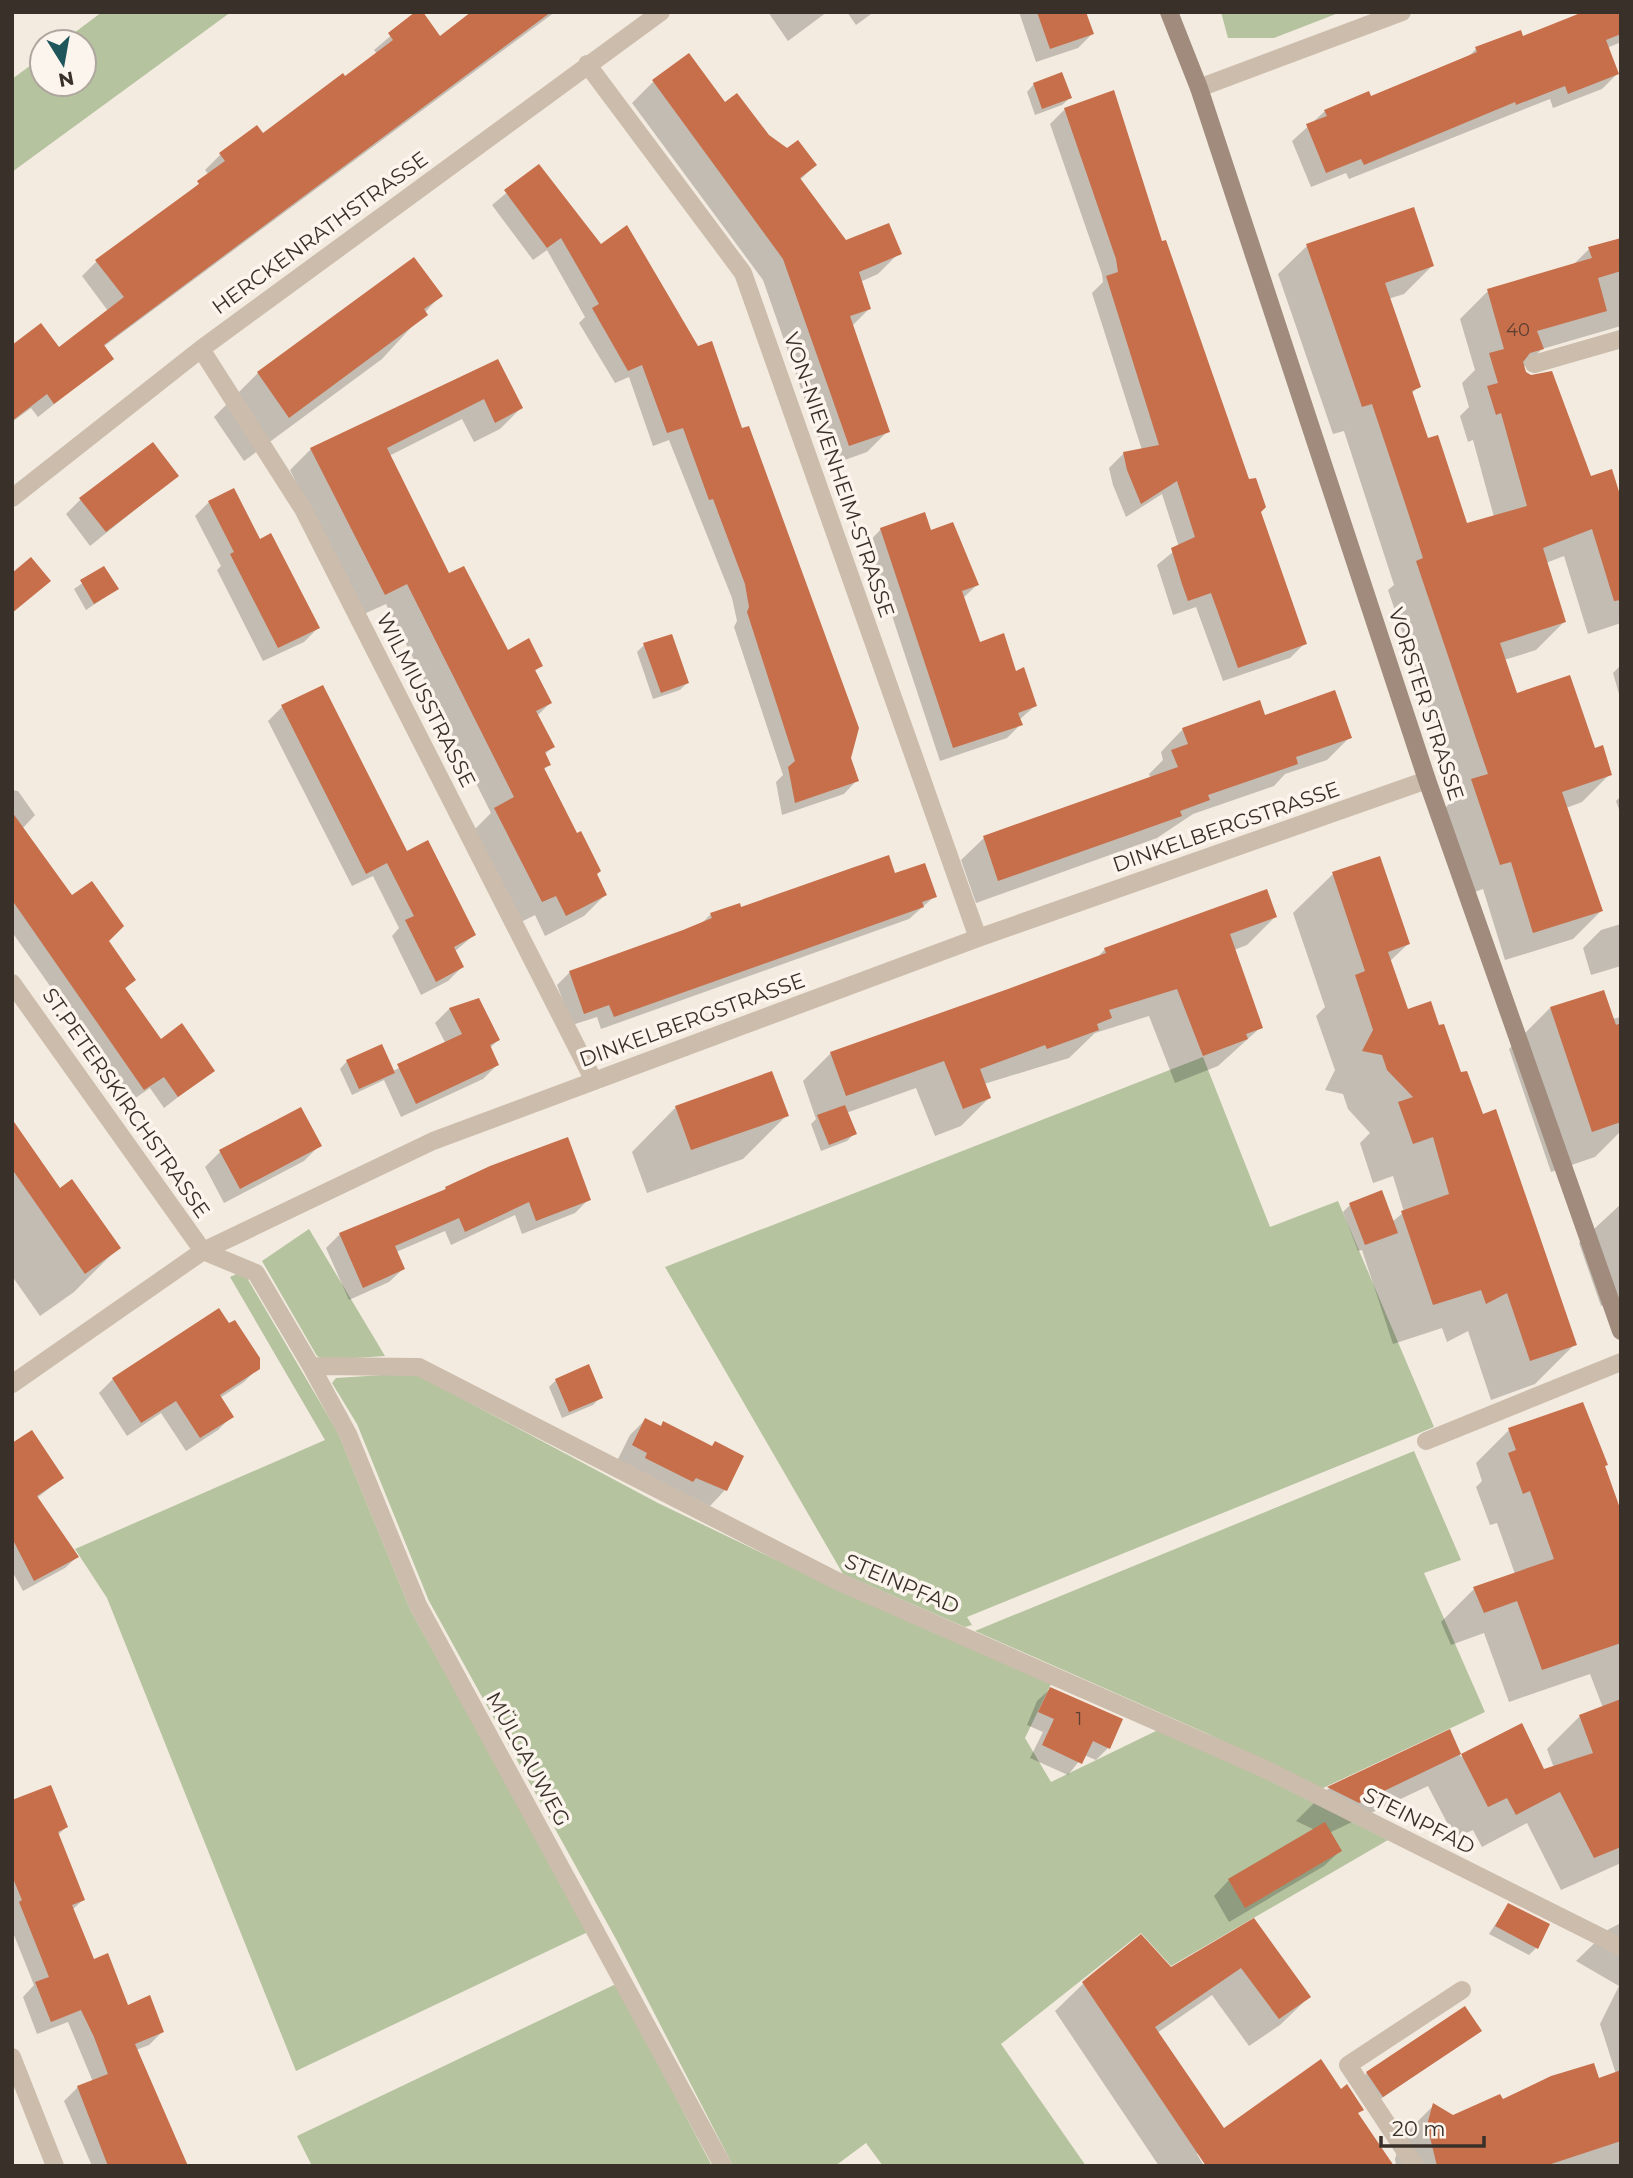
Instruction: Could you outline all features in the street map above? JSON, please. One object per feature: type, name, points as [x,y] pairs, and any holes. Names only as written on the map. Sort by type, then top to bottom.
[{"type":"main road","name":"VORSTER STRASSE","points":[[1169,12],[1199,88],[1427,780],[1621,1331]]},
{"type":"street","name":"HERCKENRATHSTRASSE","points":[[12,498],[201,349],[661,12]]},
{"type":"street","points":[[1199,88],[1402,12]]},
{"type":"street","name":"VON-NIEVENHEIM-STRASSE","points":[[587,64],[743,273],[978,938]]},
{"type":"street","points":[[1534,364],[1619,344]]},
{"type":"street","name":"WILMIUSSTRASSE","points":[[201,349],[303,509],[594,1081]]},
{"type":"street","name":"DINKELBERGSTRASSE","points":[[12,1384],[203,1251],[433,1141],[978,938],[1427,780]]},
{"type":"street","name":"ST.PETERSKIRCHSTRASSE","points":[[12,982],[203,1251]]},
{"type":"street","points":[[203,1251],[256,1273],[310,1366]]},
{"type":"street","points":[[1426,1441],[1621,1362]]},
{"type":"street","name":"STEINPFAD","points":[[310,1366],[419,1367],[835,1580],[1265,1769],[1621,1947]]},
{"type":"street","name":"MÜLGAUWEG","points":[[310,1366],[348,1434],[418,1605],[723,2166]]},
{"type":"street","points":[[1415,2166],[1348,2065],[1462,1990]]},
{"type":"street","points":[[12,2057],[55,2166]]},
{"type":"green space","points":[[102,12],[231,12],[12,172],[12,79],[28,67],[28,98],[98,98],[98,28],[81,28]]},
{"type":"green space","points":[[1221,12],[1341,12],[1274,38],[1228,38]]},
{"type":"green space","points":[[1203,1057],[1270,1227],[1338,1201],[1434,1427],[967,1617],[972,1625],[965,1627],[843,1574],[665,1267]]},
{"type":"green space","points":[[309,1229],[385,1356],[325,1360],[317,1356],[262,1261]]},
{"type":"green space","points":[[243,1271],[338,1433],[410,1609],[588,1932],[296,2071],[107,1598],[75,1549],[325,1440],[230,1277]]},
{"type":"green space","points":[[414,1373],[658,1503],[837,1589],[1052,1682],[1025,1738],[1051,1782],[1160,1729],[1264,1777],[1388,1840],[1171,1966],[1141,1933],[1001,2044],[1086,2166],[883,2166],[866,2143],[835,2166],[733,2166],[616,1939],[429,1601],[357,1424],[332,1383],[336,1378]]},
{"type":"green space","points":[[1414,1451],[1461,1560],[1424,1573],[1485,1712],[1321,1789],[1206,1733],[975,1631]]},
{"type":"green space","points":[[616,1984],[712,2166],[312,2166],[297,2136]]},
{"type":"building","points":[[415,12],[423,12],[440,36],[471,12],[551,12],[104,345],[114,359],[54,404],[47,394],[12,421],[12,345],[41,323],[59,347],[124,297],[95,260],[199,184],[197,181],[225,161],[219,153],[257,125],[263,133],[343,73],[345,76],[393,40],[388,33]]},
{"type":"building","points":[[1037,12],[1086,12],[1094,34],[1050,49]]},
{"type":"building","points":[[1583,12],[1621,12],[1621,34],[1606,40],[1619,74],[1568,94],[1565,86],[1516,105],[1515,102],[1364,165],[1361,159],[1326,173],[1306,124],[1327,116],[1324,110],[1369,91],[1371,96],[1477,52],[1475,47],[1521,30],[1523,36]]},
{"type":"building","points":[[689,53],[725,102],[737,93],[769,135],[787,148],[798,140],[817,165],[800,178],[846,240],[889,223],[902,254],[859,272],[871,309],[850,316],[890,432],[849,446],[783,259],[652,80]]},
{"type":"building","points":[[1062,72],[1072,98],[1042,109],[1033,83]]},
{"type":"building","points":[[1114,90],[1162,241],[1166,240],[1249,479],[1256,478],[1266,507],[1261,512],[1307,644],[1238,668],[1211,593],[1188,601],[1182,584],[1171,548],[1195,537],[1177,481],[1141,504],[1127,470],[1123,452],[1159,445],[1106,276],[1118,272],[1116,259],[1064,108]]},
{"type":"building","points":[[539,164],[601,244],[627,225],[698,346],[712,341],[742,428],[749,426],[859,728],[851,758],[859,781],[795,803],[788,767],[795,761],[747,612],[749,607],[745,584],[713,499],[709,500],[683,428],[667,433],[642,365],[628,371],[592,308],[599,304],[561,238],[547,248],[504,190]]},
{"type":"building","points":[[1414,207],[1434,266],[1385,283],[1421,387],[1412,391],[1428,438],[1438,435],[1467,523],[1527,506],[1501,413],[1496,415],[1487,386],[1498,383],[1489,353],[1504,349],[1487,289],[1592,258],[1588,247],[1621,238],[1621,271],[1598,278],[1607,311],[1537,331],[1544,349],[1530,353],[1523,362],[1526,372],[1531,375],[1552,371],[1591,476],[1612,469],[1621,498],[1621,600],[1614,601],[1592,529],[1543,548],[1566,622],[1500,643],[1517,693],[1570,675],[1595,748],[1603,745],[1612,775],[1562,792],[1603,911],[1533,933],[1511,862],[1500,865],[1471,779],[1488,774],[1416,561],[1423,558],[1402,494],[1372,404],[1362,407],[1306,244]]},
{"type":"building","points":[[414,257],[443,296],[424,309],[428,315],[289,418],[257,372]]},
{"type":"building","points":[[498,359],[523,408],[495,423],[484,399],[387,448],[449,573],[464,566],[508,650],[529,638],[543,666],[535,670],[552,703],[536,711],[555,747],[545,752],[551,765],[544,768],[577,833],[581,831],[601,871],[597,874],[607,895],[566,916],[556,896],[542,902],[494,808],[514,797],[407,584],[385,595],[310,448]]},
{"type":"building","points":[[153,442],[179,476],[106,532],[79,498]]},
{"type":"building","points":[[234,488],[260,539],[271,533],[320,628],[278,648],[230,554],[234,552],[208,501]]},
{"type":"building","points":[[925,512],[931,530],[953,522],[979,585],[962,591],[980,642],[1004,633],[1016,671],[1024,667],[1037,706],[1018,713],[1023,725],[953,748],[880,528]]},
{"type":"building","points":[[31,557],[51,581],[12,613],[12,573]]},
{"type":"building","points":[[104,566],[119,589],[94,604],[80,580]]},
{"type":"building","points":[[672,634],[689,683],[661,693],[643,643]]},
{"type":"building","points":[[323,685],[407,851],[428,840],[476,935],[454,947],[464,967],[436,982],[405,920],[414,916],[387,863],[366,874],[281,705]]},
{"type":"building","points":[[1335,690],[1352,738],[1296,757],[1298,764],[1208,795],[1210,800],[1180,811],[1182,816],[998,881],[983,836],[1178,767],[1171,750],[1188,744],[1182,728],[1260,700],[1265,715]]},
{"type":"building","points":[[12,812],[72,895],[92,881],[124,926],[109,941],[136,980],[125,988],[161,1039],[182,1023],[215,1071],[178,1097],[164,1077],[144,1090],[12,900]]},
{"type":"building","points":[[889,855],[895,873],[925,863],[937,897],[922,902],[924,907],[614,1017],[609,1005],[584,1014],[569,971],[683,930],[712,918],[710,913],[740,903],[741,907]]},
{"type":"building","points":[[1380,856],[1410,944],[1388,952],[1408,1009],[1431,1001],[1439,1025],[1444,1024],[1461,1072],[1467,1071],[1483,1114],[1496,1109],[1577,1345],[1530,1361],[1507,1293],[1486,1304],[1481,1290],[1433,1305],[1401,1211],[1449,1194],[1433,1137],[1413,1144],[1398,1102],[1413,1097],[1387,1070],[1382,1055],[1362,1051],[1373,1030],[1355,975],[1365,971],[1332,872]]},
{"type":"building","points":[[1267,889],[1277,917],[1230,934],[1263,1028],[1246,1034],[1248,1039],[1203,1056],[1177,989],[1109,1010],[1112,1018],[1097,1024],[1099,1030],[1047,1049],[1045,1045],[980,1069],[991,1098],[963,1109],[944,1061],[846,1096],[830,1052],[1106,953],[1104,948]]},
{"type":"building","points":[[1604,990],[1616,1025],[1621,1023],[1621,1122],[1592,1132],[1550,1007]]},
{"type":"building","points":[[479,998],[500,1040],[490,1045],[499,1065],[416,1104],[397,1064],[462,1034],[449,1008]]},
{"type":"building","points":[[382,1044],[395,1073],[359,1089],[346,1060]]},
{"type":"building","points":[[772,1071],[789,1116],[691,1150],[675,1106]]},
{"type":"building","points":[[845,1105],[857,1134],[829,1145],[817,1115]]},
{"type":"building","points":[[301,1107],[322,1146],[240,1189],[219,1150]]},
{"type":"building","points":[[12,1119],[60,1188],[72,1179],[121,1248],[85,1274],[12,1169]]},
{"type":"building","points":[[568,1137],[591,1200],[536,1221],[529,1202],[465,1232],[459,1218],[395,1246],[405,1269],[363,1288],[339,1233],[446,1189],[445,1187],[490,1166]]},
{"type":"building","points":[[1382,1190],[1398,1233],[1365,1245],[1349,1203]]},
{"type":"building","points":[[219,1308],[229,1323],[235,1320],[260,1358],[260,1369],[220,1395],[234,1417],[200,1438],[176,1401],[141,1423],[112,1378]]},
{"type":"building","points":[[589,1364],[603,1398],[569,1412],[555,1379]]},
{"type":"building","points":[[1583,1402],[1608,1465],[1605,1466],[1621,1511],[1621,1643],[1542,1670],[1517,1601],[1484,1613],[1473,1587],[1554,1559],[1530,1491],[1523,1494],[1508,1453],[1516,1450],[1508,1428]]},
{"type":"building","points":[[645,1418],[661,1426],[663,1421],[712,1446],[715,1441],[744,1456],[727,1491],[696,1478],[693,1482],[645,1458],[647,1453],[632,1445]]},
{"type":"building","points":[[32,1430],[64,1478],[37,1496],[79,1557],[34,1581],[12,1538],[12,1443]]},
{"type":"building","points":[[1050,1687],[1123,1719],[1110,1749],[1093,1741],[1082,1764],[1042,1745],[1054,1719],[1038,1712]]},
{"type":"building","points":[[1621,1699],[1621,1847],[1594,1858],[1560,1792],[1516,1815],[1507,1798],[1488,1807],[1461,1754],[1522,1723],[1544,1769],[1593,1753],[1579,1715]]},
{"type":"building","points":[[1450,1729],[1461,1754],[1359,1803],[1327,1787]]},
{"type":"building","points":[[51,1785],[68,1827],[58,1832],[85,1900],[72,1905],[94,1959],[108,1953],[128,2005],[150,1995],[164,2032],[135,2044],[188,2166],[108,2166],[77,2086],[108,2074],[94,2037],[81,2010],[51,2022],[35,1982],[49,1977],[19,1902],[22,1900],[12,1876],[12,1800]]},
{"type":"building","points":[[1325,1822],[1342,1851],[1245,1908],[1228,1879]]},
{"type":"building","points":[[1508,1903],[1550,1924],[1538,1949],[1495,1926]]},
{"type":"building","points":[[1254,1918],[1311,1997],[1279,2019],[1241,1968],[1155,2027],[1224,2128],[1321,2059],[1341,2089],[1347,2084],[1364,2110],[1358,2113],[1394,2166],[1206,2166],[1082,1982],[1141,1934],[1171,1967]]},
{"type":"building","points":[[1465,2006],[1482,2031],[1383,2097],[1366,2072]]},
{"type":"building","points":[[1594,2063],[1599,2078],[1621,2070],[1621,2141],[1545,2166],[1437,2166],[1427,2125],[1433,2103],[1453,2115],[1500,2094],[1503,2099],[1551,2076]]}]
